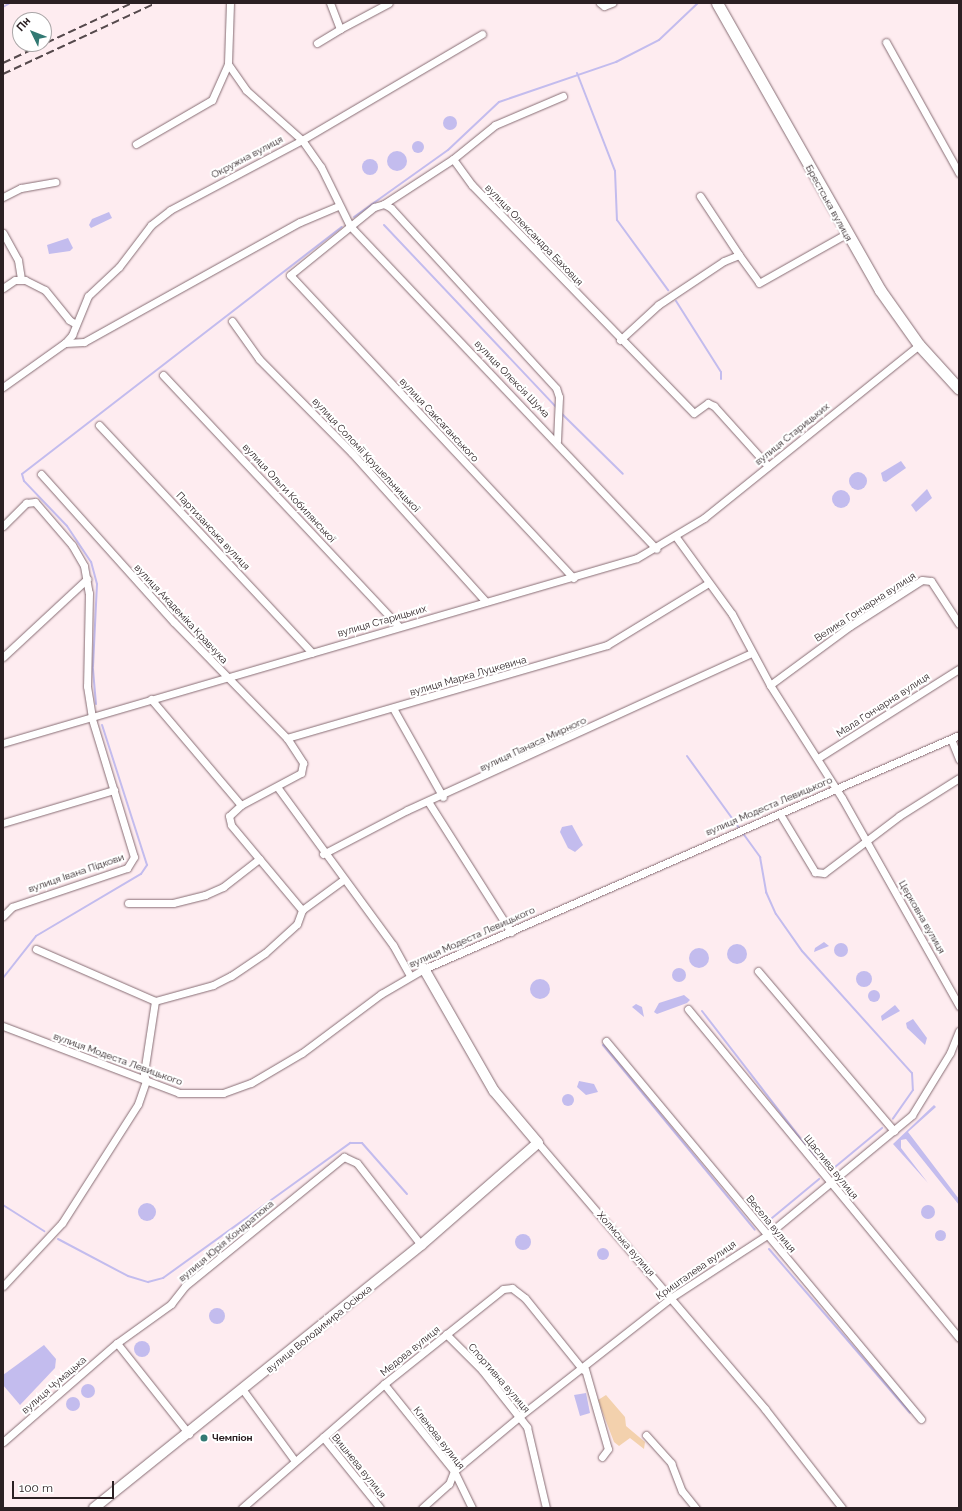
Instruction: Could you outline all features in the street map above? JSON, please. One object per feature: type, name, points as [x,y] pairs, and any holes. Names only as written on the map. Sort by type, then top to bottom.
[{"type":"main road","name":"Брестська вулиця","points":[[717,3],[846,234],[918,345],[959,389]]},
{"type":"street","points":[[136,144],[212,100],[228,64],[230,3]]},
{"type":"street","points":[[330,3],[340,29]]},
{"type":"street","points":[[317,43],[389,3]]},
{"type":"street","points":[[600,3],[604,6],[612,3]]},
{"type":"street","name":"Окружна вулиця","points":[[3,387],[65,343],[76,324],[88,296],[119,267],[150,225],[170,210],[302,140],[482,34]]},
{"type":"street","points":[[886,42],[959,173]]},
{"type":"street","name":"вулиця Олексія Шума","points":[[228,64],[246,90],[302,140],[321,167],[338,206],[350,226],[558,441],[656,549]]},
{"type":"street","points":[[350,226],[453,160],[495,125],[563,96]]},
{"type":"street","name":"вулиця Олександра Баховця","points":[[453,160],[472,185],[620,340],[694,413],[708,403],[714,406],[768,466]]},
{"type":"street","points":[[3,197],[20,188],[55,182]]},
{"type":"street","points":[[700,196],[759,283],[846,234]]},
{"type":"street","points":[[384,204],[556,388],[559,397],[558,441]]},
{"type":"street","points":[[65,343],[84,342],[300,222],[338,206]]},
{"type":"street","name":"вулиця Саксаганського","points":[[350,226],[290,275],[574,578]]},
{"type":"street","points":[[3,233],[18,260],[21,279]]},
{"type":"street","points":[[620,340],[658,305],[699,276],[739,255]]},
{"type":"street","points":[[21,279],[45,290],[68,320],[76,324]]},
{"type":"street","points":[[3,288],[21,279]]},
{"type":"street","name":"вулиця Соломії Крушельницької","points":[[232,322],[259,359],[352,453],[486,602]]},
{"type":"street","name":"вулиця Старицьких","points":[[3,743],[92,719],[151,699],[398,625],[622,564],[656,549],[676,537],[768,466],[918,345]]},
{"type":"street","name":"вулиця Ольги Кобилянської","points":[[164,375],[398,625]]},
{"type":"street","name":"Партизанська вулиця","points":[[98,425],[312,652]]},
{"type":"street","name":"вулиця Академіка Кравчука","points":[[41,474],[226,677],[287,738],[304,769],[278,788]]},
{"type":"street","points":[[3,526],[31,502],[41,508],[72,545],[87,579],[3,657]]},
{"type":"street","points":[[676,537],[707,584]]},
{"type":"street","name":"вулиця Івана Підкови","points":[[3,916],[12,907],[132,864],[114,790],[92,719],[86,686],[87,579]]},
{"type":"street","name":"Велика Гончарна вулиця","points":[[770,685],[850,626],[922,580],[931,581],[959,624]]},
{"type":"street","name":"вулиця Марка Луцкевича","points":[[287,738],[607,645],[650,621],[707,584]]},
{"type":"street","name":"Церковна вулиця","points":[[707,584],[732,614],[770,685],[818,758],[867,839],[959,1006]]},
{"type":"street","name":"вулиця Панаса Мирного","points":[[323,854],[429,803],[752,653]]},
{"type":"street","name":"Мала Гончарна вулиця","points":[[818,758],[959,669]]},
{"type":"street","points":[[151,699],[241,805]]},
{"type":"street","points":[[393,708],[443,797]]},
{"type":"street","name":"вулиця Модеста Левицького","points":[[3,1026],[179,1093],[203,1096],[223,1093],[251,1082],[302,1054],[381,994],[410,976],[741,829],[780,814],[959,735]]},
{"type":"street","points":[[951,739],[959,759]]},
{"type":"street","points":[[780,814],[819,874],[867,839],[959,778]]},
{"type":"street","points":[[302,910],[231,825],[229,816],[241,805],[278,788],[323,854],[393,945],[410,976]]},
{"type":"street","points":[[3,824],[114,790]]},
{"type":"street","points":[[429,803],[511,932]]},
{"type":"street","points":[[128,903],[173,903],[205,895],[224,887],[259,859]]},
{"type":"street","points":[[36,949],[155,1001],[213,985],[231,976],[265,953],[297,924],[302,910],[343,880]]},
{"type":"street","name":"Холмська вулиця","points":[[424,970],[494,1091],[672,1297],[842,1508]]},
{"type":"street","points":[[758,971],[894,1131]]},
{"type":"street","points":[[3,1286],[62,1224],[111,1151],[138,1104],[146,1081],[144,1073],[155,1001]]},
{"type":"street","name":"Щаслива вулиця","points":[[688,1009],[959,1338]]},
{"type":"street","name":"Кришталева вулиця","points":[[422,1508],[449,1484],[454,1471],[520,1416],[584,1369],[672,1297],[767,1235],[894,1131],[920,1104],[959,1031]]},
{"type":"street","name":"Весела вулиця","points":[[606,1041],[921,1419]]},
{"type":"street","name":"вулиця Володимира Осіюка","points":[[94,1508],[189,1434],[421,1245],[538,1143]]},
{"type":"street","name":"вулиця Юрія Кондратюка","points":[[117,1343],[171,1304],[185,1286],[344,1157],[357,1163],[421,1245]]},
{"type":"street","name":"Медова вулиця","points":[[242,1508],[295,1460],[384,1384],[492,1296],[512,1288],[525,1298],[584,1369]]},
{"type":"street","name":"Спортивна вулиця","points":[[446,1334],[520,1416],[530,1438],[546,1508]]},
{"type":"street","points":[[117,1343],[189,1434]]},
{"type":"street","name":"вулиця Чумацька","points":[[3,1442],[117,1343]]},
{"type":"street","points":[[584,1369],[608,1449],[602,1457]]},
{"type":"street","name":"Кленова вулиця","points":[[384,1384],[454,1471],[472,1508]]},
{"type":"street","points":[[243,1390],[295,1460]]},
{"type":"street","points":[[646,1435],[671,1463],[682,1491],[696,1508]]},
{"type":"street","name":"Вишнева вулиця","points":[[323,1437],[380,1508]]},
{"type":"shaded area","points":[[447,116],[453,116],[457,120],[457,126],[453,130],[447,130],[443,126],[443,120]]},
{"type":"shaded area","points":[[416,141],[420,141],[424,147],[420,153],[416,153],[412,149],[412,145]]},
{"type":"shaded area","points":[[397,151],[404,154],[407,161],[404,168],[397,171],[390,168],[387,161],[390,154]]},
{"type":"shaded area","points":[[370,159],[377,164],[378,167],[373,174],[370,175],[363,170],[362,167],[367,160]]},
{"type":"shaded area","points":[[109,212],[112,218],[91,228],[89,225],[92,219]]},
{"type":"shaded area","points":[[68,238],[73,248],[70,251],[49,254],[47,245]]},
{"type":"shaded area","points":[[901,461],[906,468],[886,482],[883,481],[881,473]]},
{"type":"shaded area","points":[[858,472],[864,475],[867,481],[864,487],[858,490],[852,487],[849,481],[852,475]]},
{"type":"shaded area","points":[[927,489],[932,498],[916,512],[911,505]]},
{"type":"shaded area","points":[[841,490],[847,493],[850,499],[847,505],[841,508],[835,505],[832,499],[835,493]]},
{"type":"shaded area","points":[[572,825],[583,845],[575,852],[568,848],[560,832],[562,827]]},
{"type":"shaded area","points":[[824,942],[829,946],[814,952],[815,948]]},
{"type":"shaded area","points":[[838,943],[844,943],[848,947],[848,953],[844,957],[838,957],[834,953],[834,947]]},
{"type":"shaded area","points":[[737,944],[744,947],[747,954],[744,961],[737,964],[730,961],[727,954],[730,947]]},
{"type":"shaded area","points":[[699,948],[706,951],[709,958],[706,965],[699,968],[692,965],[689,958],[692,951]]},
{"type":"shaded area","points":[[676,968],[682,968],[686,972],[686,978],[682,982],[676,982],[672,978],[672,972]]},
{"type":"shaded area","points":[[864,971],[870,973],[872,979],[870,985],[864,987],[858,985],[856,979],[858,973]]},
{"type":"shaded area","points":[[540,979],[547,982],[550,989],[547,996],[540,999],[533,996],[530,989],[533,982]]},
{"type":"shaded area","points":[[872,990],[876,990],[880,996],[876,1002],[872,1002],[868,998],[868,994]]},
{"type":"shaded area","points":[[684,995],[690,1000],[687,1003],[657,1014],[654,1012],[659,1003]]},
{"type":"shaded area","points":[[636,1004],[642,1007],[644,1017],[632,1007]]},
{"type":"shaded area","points":[[895,1005],[900,1011],[882,1021],[881,1016]]},
{"type":"shaded area","points":[[913,1019],[927,1038],[925,1045],[907,1028],[906,1023]]},
{"type":"shaded area","points":[[579,1081],[594,1084],[598,1092],[586,1095],[577,1087]]},
{"type":"shaded area","points":[[570,1094],[573,1095],[573,1105],[566,1106],[563,1105],[562,1098],[563,1095]]},
{"type":"shaded area","points":[[934,1105],[936,1107],[908,1132],[959,1199],[959,1205],[906,1139],[901,1140],[901,1148],[928,1183],[893,1144]]},
{"type":"shaded area","points":[[147,1203],[153,1206],[156,1212],[153,1218],[147,1221],[141,1218],[138,1212],[141,1206]]},
{"type":"shaded area","points":[[925,1205],[931,1205],[935,1209],[935,1215],[931,1219],[925,1219],[921,1215],[921,1209]]},
{"type":"shaded area","points":[[940,1229],[944,1231],[946,1235],[944,1239],[940,1241],[936,1239],[934,1235],[936,1231]]},
{"type":"shaded area","points":[[520,1234],[526,1234],[531,1239],[529,1248],[526,1250],[520,1250],[515,1245],[515,1239]]},
{"type":"shaded area","points":[[603,1248],[607,1250],[609,1254],[607,1258],[603,1260],[599,1258],[597,1254],[599,1250]]},
{"type":"shaded area","points":[[214,1308],[220,1308],[225,1313],[223,1322],[220,1324],[214,1324],[209,1319],[209,1313]]},
{"type":"shaded area","points":[[142,1341],[148,1343],[150,1349],[148,1355],[142,1357],[136,1355],[134,1349],[136,1343]]},
{"type":"shaded area","points":[[44,1345],[56,1359],[55,1368],[20,1405],[3,1385],[3,1375]]},
{"type":"shaded area","points":[[85,1384],[91,1384],[95,1388],[95,1394],[91,1398],[85,1398],[81,1394],[81,1388]]},
{"type":"shaded area","points":[[586,1393],[590,1413],[580,1416],[574,1395]]},
{"type":"shaded area","points":[[606,1395],[625,1417],[626,1426],[645,1442],[644,1449],[630,1438],[619,1446],[614,1442],[598,1400]]},
{"type":"shaded area","points":[[70,1397],[76,1397],[80,1401],[80,1407],[76,1411],[70,1411],[66,1407],[66,1401]]},
{"type":"waterway","points":[[3,7],[10,3]]},
{"type":"waterway","points":[[354,217],[448,150],[499,102],[616,62],[659,40],[698,3]]},
{"type":"waterway","points":[[577,73],[615,171],[617,220],[668,290]]},
{"type":"waterway","points":[[384,225],[557,408]]},
{"type":"waterway","points":[[96,704],[93,666],[97,584],[91,562],[67,526],[24,481],[22,474],[342,227]]},
{"type":"waterway","points":[[676,301],[721,372],[721,379]]},
{"type":"waterway","points":[[560,412],[623,474]]},
{"type":"waterway","points":[[3,978],[36,936],[141,874],[147,865],[102,725]]},
{"type":"waterway","points":[[687,756],[760,857],[766,892],[776,914],[802,951],[912,1073],[913,1090],[893,1119]]},
{"type":"waterway","points":[[702,1011],[815,1157]]},
{"type":"waterway","points":[[603,1045],[755,1230]]},
{"type":"waterway","points":[[829,1172],[882,1128]]},
{"type":"waterway","points":[[58,1239],[128,1276],[148,1282],[163,1278],[350,1143],[362,1143],[407,1194]]},
{"type":"waterway","points":[[766,1223],[819,1179]]},
{"type":"waterway","points":[[3,1205],[44,1231]]},
{"type":"waterway","points":[[769,1249],[910,1413]]},
{"type":"railway","points":[[3,63],[132,3]]},
{"type":"railway","points":[[3,74],[156,3]]},
{"type":"place","name":"Чемпіон","points":[[204,1438]]}]
